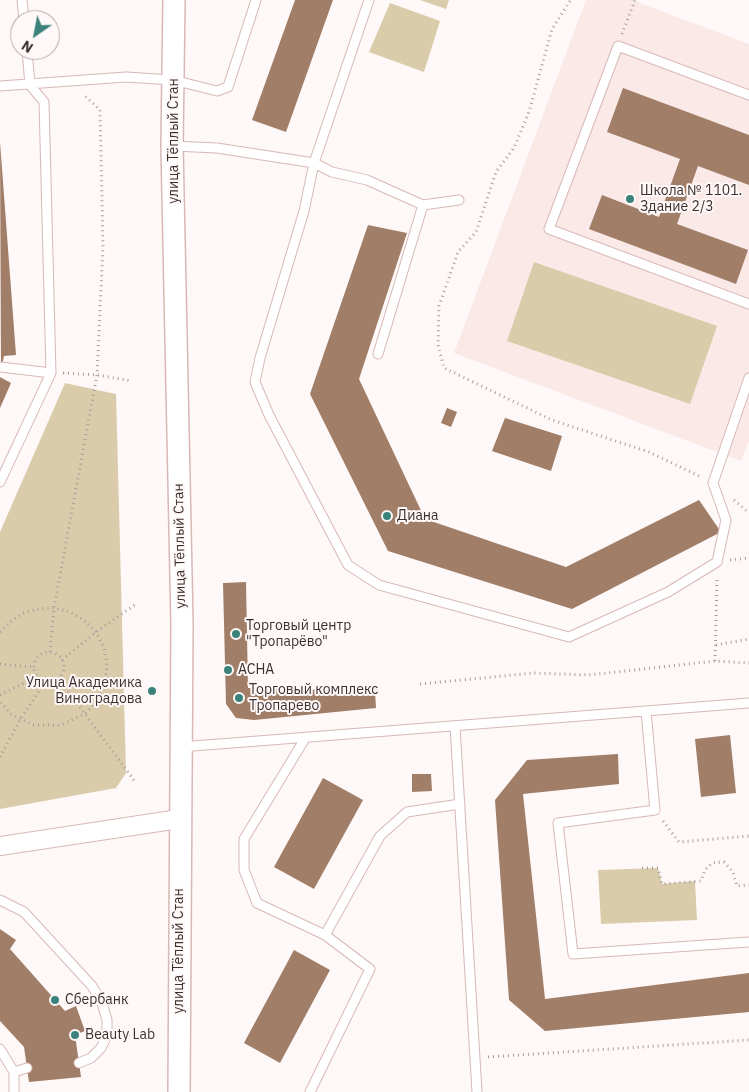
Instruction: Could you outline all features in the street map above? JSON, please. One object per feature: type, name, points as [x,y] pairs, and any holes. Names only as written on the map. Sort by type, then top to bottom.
[{"type":"street","name":"улица Тёплый Стан","points":[[174,0],[172,146],[182,613],[179,819],[179,1092]]},
{"type":"street","points":[[0,846],[179,819]]},
{"type":"lane","points":[[0,86],[126,77],[173,80],[217,91],[228,87],[256,0]]},
{"type":"lane","points":[[369,0],[314,163],[304,211],[260,358],[255,382],[269,415],[348,565],[379,585],[569,637],[668,592],[717,562],[726,520],[713,483],[749,378]]},
{"type":"lane","points":[[749,96],[618,46],[549,229],[749,304]]},
{"type":"lane","points":[[0,482],[51,373],[44,102],[30,85],[27,60]]},
{"type":"lane","points":[[172,146],[217,148],[314,163],[332,172],[367,180],[423,205],[459,200]]},
{"type":"lane","points":[[378,354],[423,205]]},
{"type":"lane","points":[[1,367],[51,373]]},
{"type":"lane","points":[[180,747],[749,703]]},
{"type":"lane","points":[[646,711],[655,810],[558,823],[573,954],[749,942]]},
{"type":"lane","points":[[455,726],[477,1092]]},
{"type":"lane","points":[[306,736],[244,839],[244,870],[257,903],[325,935],[370,969],[310,1092]]},
{"type":"lane","points":[[325,935],[380,836],[407,812],[460,804]]},
{"type":"lane","points":[[0,900],[24,912],[92,986],[102,1003],[107,1020],[106,1036],[102,1048],[92,1058],[79,1063]]},
{"type":"lane","points":[[0,1049],[14,1072],[14,1092]]},
{"type":"lane","points":[[14,1072],[27,1068]]},
{"type":"path","points":[[618,46],[635,0]]},
{"type":"path","points":[[570,1],[552,29],[529,112],[514,148],[496,172],[476,232],[458,252],[439,306],[438,345],[444,368],[552,420],[649,452],[713,483],[749,513]]},
{"type":"path","points":[[50,652],[54,608],[97,375],[103,246],[100,110],[69,80]]},
{"type":"path","points":[[51,373],[97,375],[132,381]]},
{"type":"path","points":[[715,661],[717,562]]},
{"type":"path","points":[[62,660],[96,632],[136,604]]},
{"type":"path","points":[[0,632],[23,613],[38,608],[54,608],[70,612],[84,620],[96,632],[104,648],[107,665],[102,691],[86,713],[74,720],[54,726],[33,725],[20,720],[0,702]]},
{"type":"path","points":[[716,645],[749,639]]},
{"type":"path","points":[[50,652],[62,660],[64,670],[55,682],[45,682],[36,677],[33,667],[41,654],[50,652]]},
{"type":"path","points":[[420,684],[534,673],[589,675],[715,661],[749,663]]},
{"type":"path","points":[[0,664],[33,667]]},
{"type":"path","points":[[0,695],[36,677]]},
{"type":"path","points":[[59,679],[136,783]]},
{"type":"path","points":[[0,757],[20,720],[45,682]]},
{"type":"path","points":[[655,810],[679,842],[749,836]]},
{"type":"path","points":[[642,868],[658,868],[662,884],[701,881],[705,870],[712,863],[724,862],[733,872],[737,886],[749,885]]},
{"type":"path","points":[[475,1058],[749,1040]]},
{"type":"shaded area","points":[[420,0],[449,0],[446,9]]},
{"type":"shaded area","name":"Школа № 1101. Здание 2/3","points":[[586,0],[632,0],[749,44],[749,441],[741,461],[454,353]]},
{"type":"shaded area","points":[[390,3],[440,21],[424,72],[369,52]]},
{"type":"shaded area","points":[[534,262],[717,326],[690,404],[507,341]]},
{"type":"shaded area","points":[[65,383],[116,394],[126,773],[116,788],[0,809],[0,532]]},
{"type":"shaded area","points":[[658,868],[662,884],[695,881],[697,920],[601,924],[598,870]]},
{"type":"building","points":[[295,0],[333,0],[286,132],[252,120]]},
{"type":"building","points":[[623,88],[749,135],[749,185],[698,166],[677,224],[748,250],[736,284],[589,229],[602,195],[659,217],[680,159],[607,132]]},
{"type":"building","points":[[0,142],[16,355],[4,356],[1,369]]},
{"type":"building","points":[[368,225],[407,233],[359,379],[425,519],[566,567],[699,500],[721,532],[572,609],[388,551],[310,394]]},
{"type":"building","points":[[0,377],[11,383],[0,408]]},
{"type":"building","points":[[447,408],[457,412],[451,427],[441,423]]},
{"type":"building","points":[[505,418],[562,436],[551,471],[492,451]]},
{"type":"building","name":"Торговый центр \"Тропарёво\"","points":[[246,582],[248,688],[375,691],[376,708],[254,720],[236,718],[226,704],[223,583]]},
{"type":"building","points":[[730,735],[736,793],[701,797],[695,739]]},
{"type":"building","points":[[618,754],[619,784],[523,794],[545,999],[749,973],[749,1012],[545,1031],[509,1000],[495,800],[527,760]]},
{"type":"building","points":[[412,774],[431,774],[432,791],[412,792]]},
{"type":"building","points":[[323,778],[363,800],[314,889],[274,867]]},
{"type":"building","points":[[0,929],[16,940],[10,949],[65,1011],[76,1006],[85,1031],[75,1035],[81,1077],[29,1082],[24,1047],[0,1021]]},
{"type":"building","points":[[294,950],[330,970],[280,1063],[244,1043]]},
{"type":"place","name":"Школа № 1101. Здание 2/3","points":[[630,199]]},
{"type":"place","name":"Диана","points":[[387,516]]},
{"type":"place","name":"Торговый центр \"Тропарёво\"","points":[[236,634]]},
{"type":"place","name":"АСНА","points":[[228,670]]},
{"type":"place","name":"Улица Академика Виноградова","points":[[152,691]]},
{"type":"place","name":"Торговый комплекс Тропарево","points":[[239,698]]},
{"type":"place","name":"Сбербанк","points":[[55,1000]]},
{"type":"place","name":"Beauty Lab","points":[[75,1035]]}]
